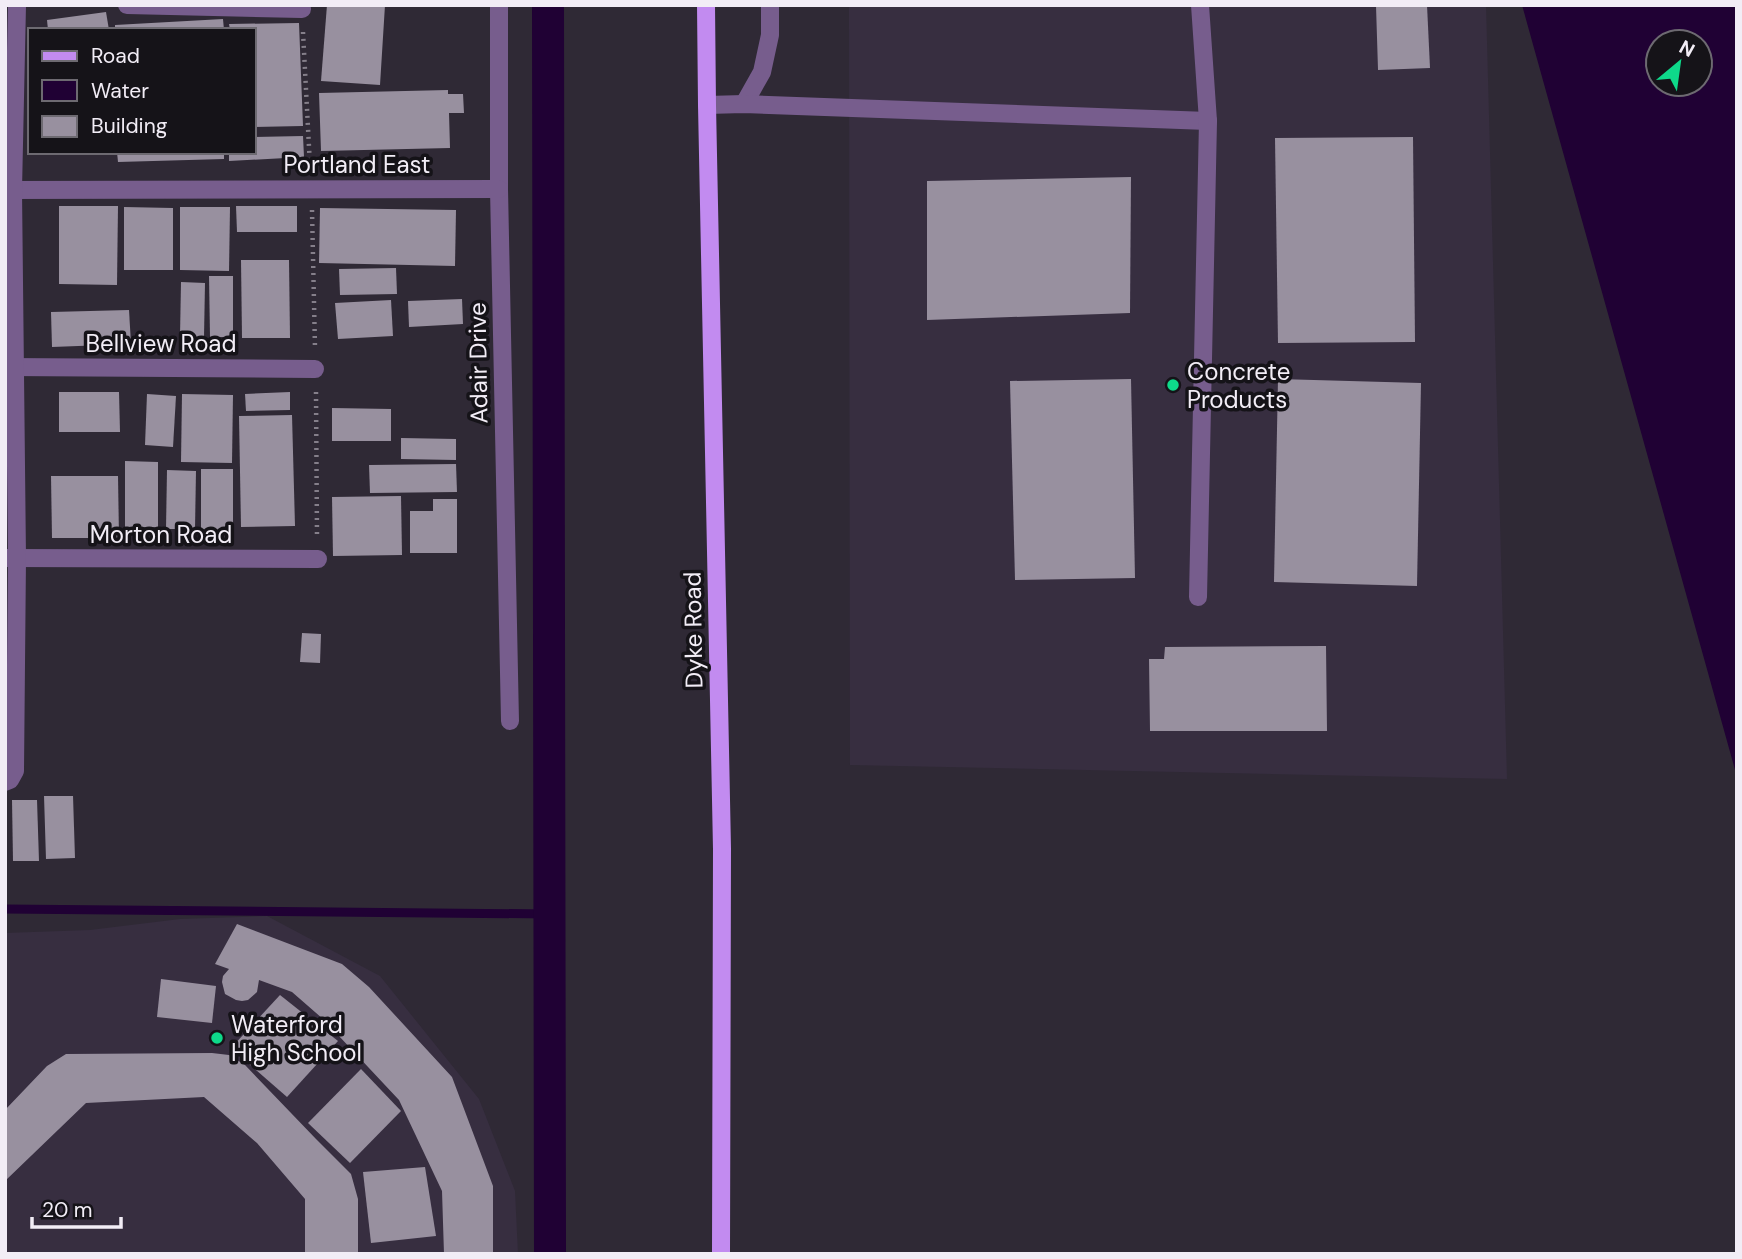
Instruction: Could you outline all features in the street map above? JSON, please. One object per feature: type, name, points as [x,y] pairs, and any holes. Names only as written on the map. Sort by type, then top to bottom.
[{"type":"main road","name":"Dyke Road","points":[[706,5],[722,849],[721,1254]]},
{"type":"street","points":[[5,782],[10,780],[15,771],[9,190],[17,5]]},
{"type":"street","points":[[127,5],[302,9]]},
{"type":"street","name":"Adair Drive","points":[[499,5],[499,188],[510,720]]},
{"type":"street","points":[[744,104],[762,72],[770,35],[770,5]]},
{"type":"street","points":[[1198,597],[1208,121],[1200,5]]},
{"type":"street","points":[[706,105],[744,104],[1208,121]]},
{"type":"street","name":"Portland East","points":[[9,190],[499,188]]},
{"type":"street","name":"Bellview Road","points":[[11,367],[316,369]]},
{"type":"street","name":"Morton Road","points":[[11,558],[317,559]]},
{"type":"path","points":[[302,9],[311,189]]},
{"type":"shaded area","name":"Concrete Products","points":[[849,5],[1486,5],[1507,779],[850,765]]},
{"type":"shaded area","name":"Waterford High School","points":[[267,916],[380,976],[479,1099],[515,1191],[518,1254],[5,1254],[5,933],[90,930],[180,919]]},
{"type":"water","points":[[1522,5],[1737,5],[1737,777]]},
{"type":"building","points":[[327,5],[385,5],[380,85],[321,81]]},
{"type":"building","points":[[1427,5],[1430,68],[1378,70],[1376,6]]},
{"type":"building","points":[[106,12],[109,28],[48,28],[47,20]]},
{"type":"building","points":[[223,19],[224,28],[115,28],[115,25]]},
{"type":"building","points":[[299,23],[303,126],[256,127],[256,28],[230,28],[229,24]]},
{"type":"building","points":[[448,90],[448,94],[463,94],[464,113],[449,113],[450,148],[321,151],[319,93]]},
{"type":"building","points":[[303,136],[304,157],[229,161],[229,154],[256,154],[256,137]]},
{"type":"building","points":[[1413,137],[1415,342],[1278,343],[1275,138]]},
{"type":"building","points":[[117,154],[224,154],[224,159],[118,162]]},
{"type":"building","points":[[1131,177],[1130,313],[927,320],[927,181]]},
{"type":"building","points":[[59,206],[118,206],[117,285],[59,284]]},
{"type":"building","points":[[236,206],[297,206],[297,232],[237,232]]},
{"type":"building","points":[[124,207],[173,208],[173,270],[124,270]]},
{"type":"building","points":[[180,207],[230,207],[229,271],[180,270]]},
{"type":"building","points":[[320,208],[456,210],[455,266],[319,263]]},
{"type":"building","points":[[241,260],[289,260],[290,338],[242,338]]},
{"type":"building","points":[[396,268],[397,294],[340,295],[339,269]]},
{"type":"building","points":[[209,276],[233,276],[233,337],[210,337]]},
{"type":"building","points":[[181,282],[205,283],[204,337],[180,336]]},
{"type":"building","points":[[462,299],[463,324],[409,327],[408,301]]},
{"type":"building","points":[[391,300],[393,336],[338,339],[335,303]]},
{"type":"building","points":[[129,310],[131,344],[52,347],[51,312]]},
{"type":"building","points":[[1131,379],[1135,578],[1015,580],[1010,381]]},
{"type":"building","points":[[1278,379],[1421,383],[1417,586],[1274,582]]},
{"type":"building","points":[[59,392],[119,392],[120,432],[59,432]]},
{"type":"building","points":[[290,392],[290,410],[246,411],[245,394]]},
{"type":"building","points":[[147,394],[176,396],[173,447],[145,445]]},
{"type":"building","points":[[182,394],[233,395],[232,463],[181,462]]},
{"type":"building","points":[[332,408],[391,409],[391,441],[332,441]]},
{"type":"building","points":[[292,415],[295,526],[241,527],[239,416]]},
{"type":"building","points":[[401,438],[456,439],[456,460],[401,459]]},
{"type":"building","points":[[125,461],[158,462],[158,527],[125,527]]},
{"type":"building","points":[[456,464],[457,492],[370,493],[369,465]]},
{"type":"building","points":[[201,469],[233,469],[233,530],[201,530]]},
{"type":"building","points":[[167,470],[196,471],[195,529],[166,529]]},
{"type":"building","points":[[51,476],[118,476],[119,538],[52,538]]},
{"type":"building","points":[[401,496],[402,555],[333,556],[332,497]]},
{"type":"building","points":[[433,499],[457,499],[457,553],[410,553],[410,511],[433,511]]},
{"type":"building","points":[[302,633],[321,634],[320,663],[300,662]]},
{"type":"building","points":[[1326,646],[1327,731],[1150,731],[1149,659],[1164,659],[1165,647]]},
{"type":"building","points":[[44,796],[73,796],[75,858],[46,859]]},
{"type":"building","points":[[12,800],[37,800],[39,861],[13,861]]},
{"type":"building","points":[[237,924],[342,964],[369,987],[452,1077],[493,1186],[493,1254],[444,1254],[442,1191],[399,1100],[323,1019],[292,992],[259,980],[257,992],[248,1000],[236,1000],[225,994],[222,982],[229,969],[215,964]]},
{"type":"building","points":[[161,979],[216,986],[212,1023],[157,1017]]},
{"type":"building","points":[[280,995],[338,1041],[287,1097],[231,1048]]},
{"type":"building","points":[[66,1054],[229,1055],[245,1065],[351,1174],[358,1199],[358,1254],[305,1254],[305,1199],[257,1143],[204,1097],[86,1103],[5,1181],[5,1110],[47,1066]]},
{"type":"building","points":[[361,1069],[401,1111],[350,1163],[308,1123]]},
{"type":"building","points":[[425,1167],[436,1236],[371,1243],[363,1172]]},
{"type":"waterway","points":[[548,5],[550,1254]]},
{"type":"waterway","points":[[5,909],[549,914]]},
{"type":"place","name":"Concrete Products","points":[[1173,385]]},
{"type":"place","name":"Waterford High School","points":[[217,1038]]}]
